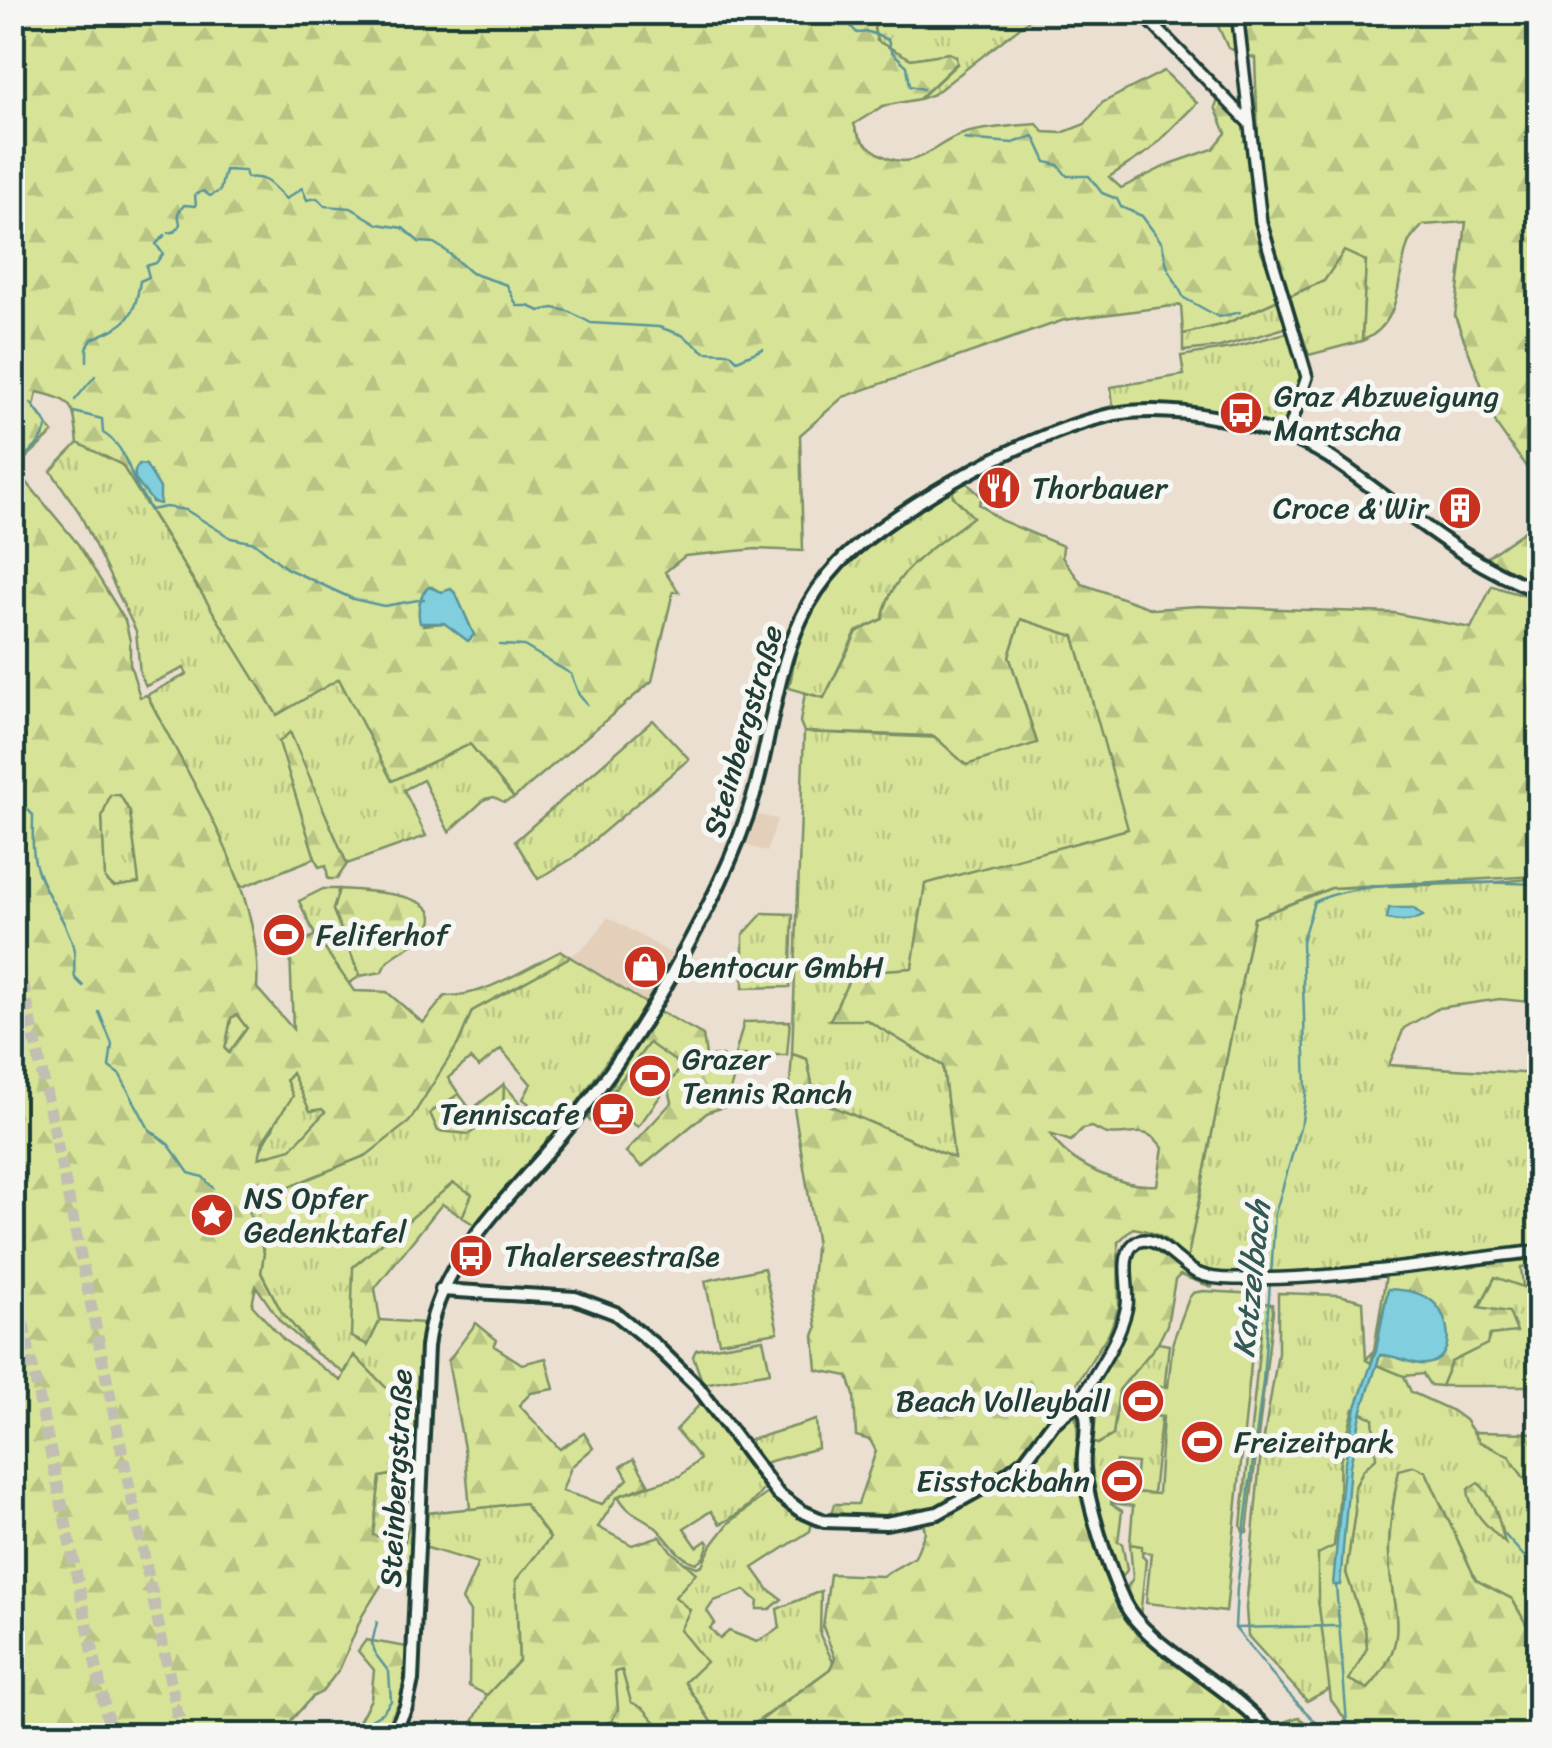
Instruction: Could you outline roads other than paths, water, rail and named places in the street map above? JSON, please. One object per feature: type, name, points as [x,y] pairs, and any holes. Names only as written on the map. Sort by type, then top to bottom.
[{"type":"main road","name":"Steinbergstraße","points":[[392,1736],[406,1707],[412,1680],[431,1314],[441,1290],[511,1192],[606,1081],[680,960],[736,850],[800,620],[838,564],[884,526],[1008,453],[1072,424],[1122,413],[1167,412],[1238,422],[1287,436],[1334,460],[1478,563],[1540,590]]},
{"type":"main road","points":[[441,1290],[574,1298],[615,1313],[698,1387],[778,1494],[801,1511],[824,1520],[886,1524],[938,1514],[1026,1459],[1053,1422],[1079,1402],[1086,1414],[1086,1480],[1103,1543],[1127,1608],[1150,1633],[1250,1712],[1272,1736]]},
{"type":"street","points":[[1141,12],[1249,123]]},
{"type":"street","points":[[1237,12],[1261,222],[1307,377],[1287,436]]},
{"type":"street","points":[[1079,1402],[1122,1322],[1127,1303],[1127,1256],[1133,1245],[1142,1240],[1152,1240],[1192,1271],[1208,1277],[1278,1278],[1540,1251]]},
{"type":"water","points":[[139,464],[146,465],[160,488],[160,504],[152,502],[136,479]]},
{"type":"water","points":[[429,587],[442,592],[451,589],[456,594],[474,635],[468,641],[444,623],[420,623],[420,603]]},
{"type":"water","points":[[1389,908],[1413,908],[1423,916],[1405,921],[1387,919]]},
{"type":"water","points":[[1388,1289],[1416,1293],[1432,1301],[1443,1316],[1447,1346],[1436,1361],[1426,1364],[1380,1355],[1362,1410],[1350,1466],[1340,1585],[1333,1585],[1344,1466],[1356,1407],[1376,1351]]},
{"type":"waterway","points":[[785,12],[791,23],[796,12]]},
{"type":"waterway","points":[[838,12],[857,33],[869,32],[888,40],[891,51],[907,66],[910,86],[923,89]]},
{"type":"waterway","points":[[964,139],[1013,143],[1034,136],[1046,162],[1058,165],[1067,176],[1089,176],[1102,193],[1142,216],[1162,243],[1167,266],[1184,298],[1219,317],[1240,312]]},
{"type":"waterway","points":[[169,233],[180,224],[178,213],[184,205],[196,206],[195,195],[203,191],[210,196],[220,191],[225,170],[245,171],[247,178],[265,180],[286,199],[302,188],[307,200],[317,198],[325,206],[351,208],[378,224],[403,228],[419,242],[434,243],[471,273],[507,285],[517,306],[568,311],[591,323],[659,327],[682,335],[705,352],[730,353],[737,360],[763,349]]},
{"type":"waterway","points":[[87,361],[92,339],[121,324],[131,313],[140,281],[149,277],[146,266],[156,263],[163,254],[156,244],[165,235]]},
{"type":"waterway","points":[[75,400],[95,376]]},
{"type":"waterway","points":[[12,461],[35,447],[45,431],[47,424],[31,403]]},
{"type":"waterway","points":[[74,412],[102,419],[103,433],[123,454],[150,510],[186,510],[231,538],[255,543],[286,568],[353,599],[384,606],[424,599]]},
{"type":"waterway","points":[[500,645],[524,646],[571,674],[587,704]]},
{"type":"waterway","points":[[12,767],[17,775],[18,794]]},
{"type":"waterway","points":[[23,805],[33,815],[36,865],[70,936],[75,978],[83,986]]},
{"type":"waterway","name":"Katzelbach","points":[[1271,1275],[1275,1214],[1306,1094],[1302,941],[1314,902],[1335,894],[1391,885],[1540,884]]},
{"type":"waterway","points":[[99,1012],[112,1044],[109,1067],[120,1075],[149,1129],[169,1145],[189,1173],[203,1177],[213,1188]]},
{"type":"waterway","name":"Katzelbach","points":[[1270,1283],[1235,1628],[1329,1736]]},
{"type":"waterway","points":[[1505,1535],[1540,1574]]},
{"type":"waterway","points":[[1336,1585],[1348,1736]]},
{"type":"waterway","points":[[361,1736],[371,1719],[391,1701],[389,1672],[372,1643],[377,1622]]},
{"type":"waterway","points":[[1235,1628],[1337,1626]]},
{"type":"tunnel","points":[[12,931],[182,1736]]},
{"type":"tunnel","points":[[12,1271],[111,1736]]},
{"type":"place","name":"Graz Abzweigung Mantscha","points":[[1241,413]]},
{"type":"place","name":"Thorbauer","points":[[999,488]]},
{"type":"place","name":"Croce & Wir","points":[[1460,508]]},
{"type":"place","name":"Feliferhof","points":[[284,935]]},
{"type":"place","name":"bentocur GmbH","points":[[645,967]]},
{"type":"place","name":"Grazer Tennis Ranch","points":[[650,1076]]},
{"type":"place","name":"Tenniscafe","points":[[613,1114]]},
{"type":"place","name":"NS Opfer Gedenktafel","points":[[212,1215]]},
{"type":"place","name":"Thalerseestraße","points":[[471,1256]]},
{"type":"place","name":"Beach Volleyball","points":[[1143,1401]]},
{"type":"place","name":"Freizeitpark","points":[[1202,1442]]},
{"type":"place","name":"Eisstockbahn","points":[[1122,1481]]}]
